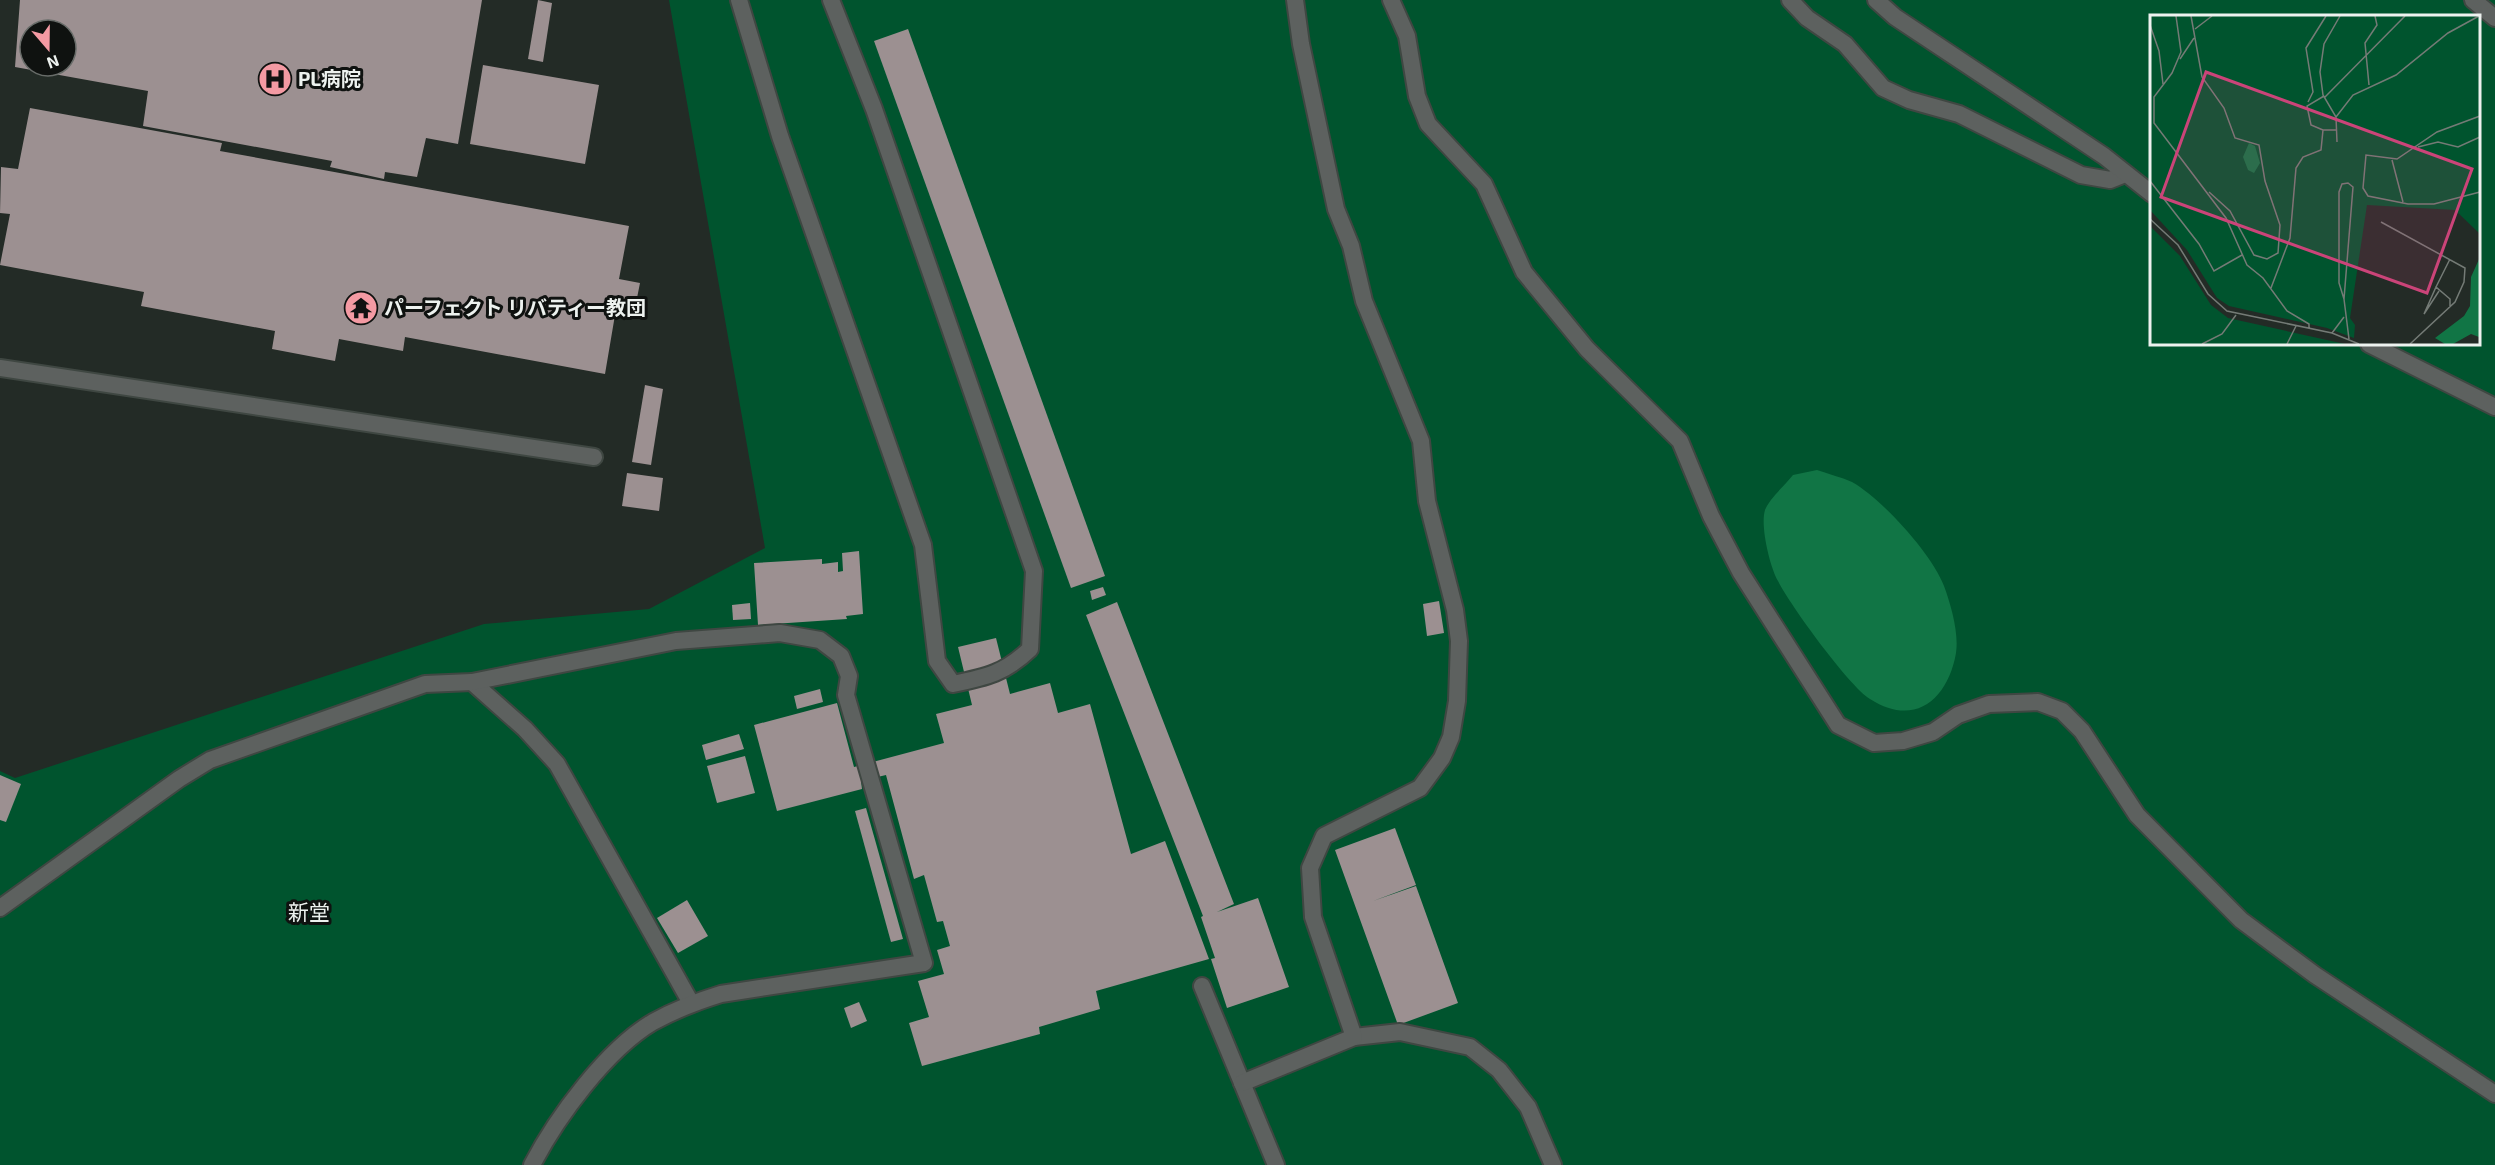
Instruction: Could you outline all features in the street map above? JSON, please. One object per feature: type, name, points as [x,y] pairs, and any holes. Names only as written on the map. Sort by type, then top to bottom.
[{"type":"lane","points":[[739,0],[780,136],[923,545],[937,661],[953,684],[987,677],[1012,666],[1030,649],[1034,571],[874,109],[831,0]]},
{"type":"lane","points":[[1295,0],[1301,44],[1336,209],[1352,246],[1367,310],[1421,441],[1427,501],[1455,610],[1460,641],[1457,701],[1451,737],[1442,758],[1420,789],[1324,836],[1310,867],[1313,917],[1354,1037]]},
{"type":"lane","points":[[1391,0],[1407,36],[1417,96],[1428,124],[1484,184],[1524,272],[1587,349],[1680,441],[1711,516],[1741,573],[1838,725],[1874,743],[1903,741],[1933,732],[1958,715],[1989,704],[2038,702],[2062,711],[2082,731],[2137,815],[2241,920],[2315,975],[2495,1094]]},
{"type":"lane","points":[[1790,0],[1807,18],[1845,44],[1883,88],[1909,100],[1959,114],[2081,175],[2110,180],[2126,174]]},
{"type":"lane","points":[[1876,0],[1895,17],[2104,156],[2150,193]]},
{"type":"lane","points":[[2473,0],[2495,18]]},
{"type":"lane","points":[[2371,345],[2495,408]]},
{"type":"lane","points":[[0,368],[594,457]]},
{"type":"lane","points":[[0,908],[179,779],[210,760],[425,684],[472,682],[676,641],[780,633],[820,640],[841,656],[849,676],[846,695],[924,963],[721,994],[691,1004],[652,1023],[608,1059],[574,1101],[532,1165]]},
{"type":"lane","points":[[472,682],[525,729],[557,764],[691,1004]]},
{"type":"lane","points":[[1202,986],[1276,1165]]},
{"type":"lane","points":[[1242,1083],[1354,1037],[1400,1032],[1470,1047],[1499,1070],[1528,1107],[1553,1165]]},
{"type":"shaded area","points":[[669,0],[2495,0],[2495,1165],[0,1165],[0,771],[15,778],[484,624],[649,609],[765,548]]},
{"type":"shaded area","points":[[1817,470],[1852,482],[1877,501],[1905,528],[1938,573],[1952,610],[1957,645],[1946,684],[1927,704],[1901,711],[1870,699],[1835,662],[1807,625],[1775,575],[1765,536],[1765,510],[1793,475]]},
{"type":"building","name":"PL病院","points":[[20,0],[482,0],[458,144],[426,138],[417,177],[385,172],[384,179],[330,167],[332,161],[143,126],[148,91],[76,78],[78,78],[78,18],[19,18]]},
{"type":"building","points":[[538,0],[552,3],[543,62],[528,59]]},
{"type":"building","name":"PL病院","points":[[18,27],[18,68],[15,67]]},
{"type":"building","points":[[908,29],[1105,576],[1071,588],[874,41]]},
{"type":"building","points":[[483,65],[599,85],[585,164],[470,144]]},
{"type":"building","points":[[30,108],[222,143],[220,151],[629,226],[619,279],[640,283],[633,318],[615,315],[605,374],[405,337],[403,351],[339,339],[335,361],[272,349],[275,331],[141,306],[144,292],[0,265],[10,214],[0,213],[1,167],[18,169]]},
{"type":"building","points":[[645,385],[663,389],[651,465],[632,462]]},
{"type":"building","points":[[627,473],[663,478],[659,511],[622,506]]},
{"type":"building","points":[[859,551],[863,614],[846,616],[847,619],[758,625],[754,563],[822,559],[822,564],[838,562],[838,572],[843,571],[842,553]]},
{"type":"building","points":[[1103,587],[1106,595],[1092,600],[1090,591]]},
{"type":"building","points":[[1439,601],[1444,633],[1427,636],[1423,604]]},
{"type":"building","points":[[1117,602],[1234,904],[1217,912],[1258,898],[1289,987],[1227,1008],[1211,959],[1215,958],[1201,917],[1203,916],[1086,615]]},
{"type":"building","points":[[750,603],[751,619],[733,620],[732,605]]},
{"type":"building","points":[[996,638],[1010,694],[1050,683],[1058,713],[1090,704],[1131,854],[1165,841],[1209,959],[1096,991],[1100,1009],[1039,1027],[1040,1034],[922,1066],[909,1023],[929,1017],[918,981],[944,974],[937,950],[950,946],[943,921],[937,922],[924,875],[914,879],[886,775],[861,781],[862,789],[777,811],[754,725],[837,703],[854,767],[944,743],[936,714],[972,705],[958,647]]},
{"type":"building","points":[[820,689],[823,702],[797,709],[794,696]]},
{"type":"building","points":[[739,734],[744,749],[706,760],[702,745]]},
{"type":"building","points":[[745,756],[755,793],[717,803],[707,766]]},
{"type":"building","points":[[0,775],[21,784],[6,822],[0,820]]},
{"type":"building","points":[[866,808],[903,939],[891,942],[855,811]]},
{"type":"building","points":[[1395,828],[1416,885],[1373,901],[1416,886],[1458,1003],[1398,1025],[1335,850]]},
{"type":"building","points":[[687,900],[708,936],[678,953],[657,918]]},
{"type":"building","points":[[859,1002],[867,1021],[851,1028],[844,1008]]},
{"type":"place","name":"PL病院","points":[[275,79]]},
{"type":"place","name":"パーフェクト リバティー教団","points":[[361,308]]},
{"type":"district","name":"新堂","points":[[309,913]]}]
